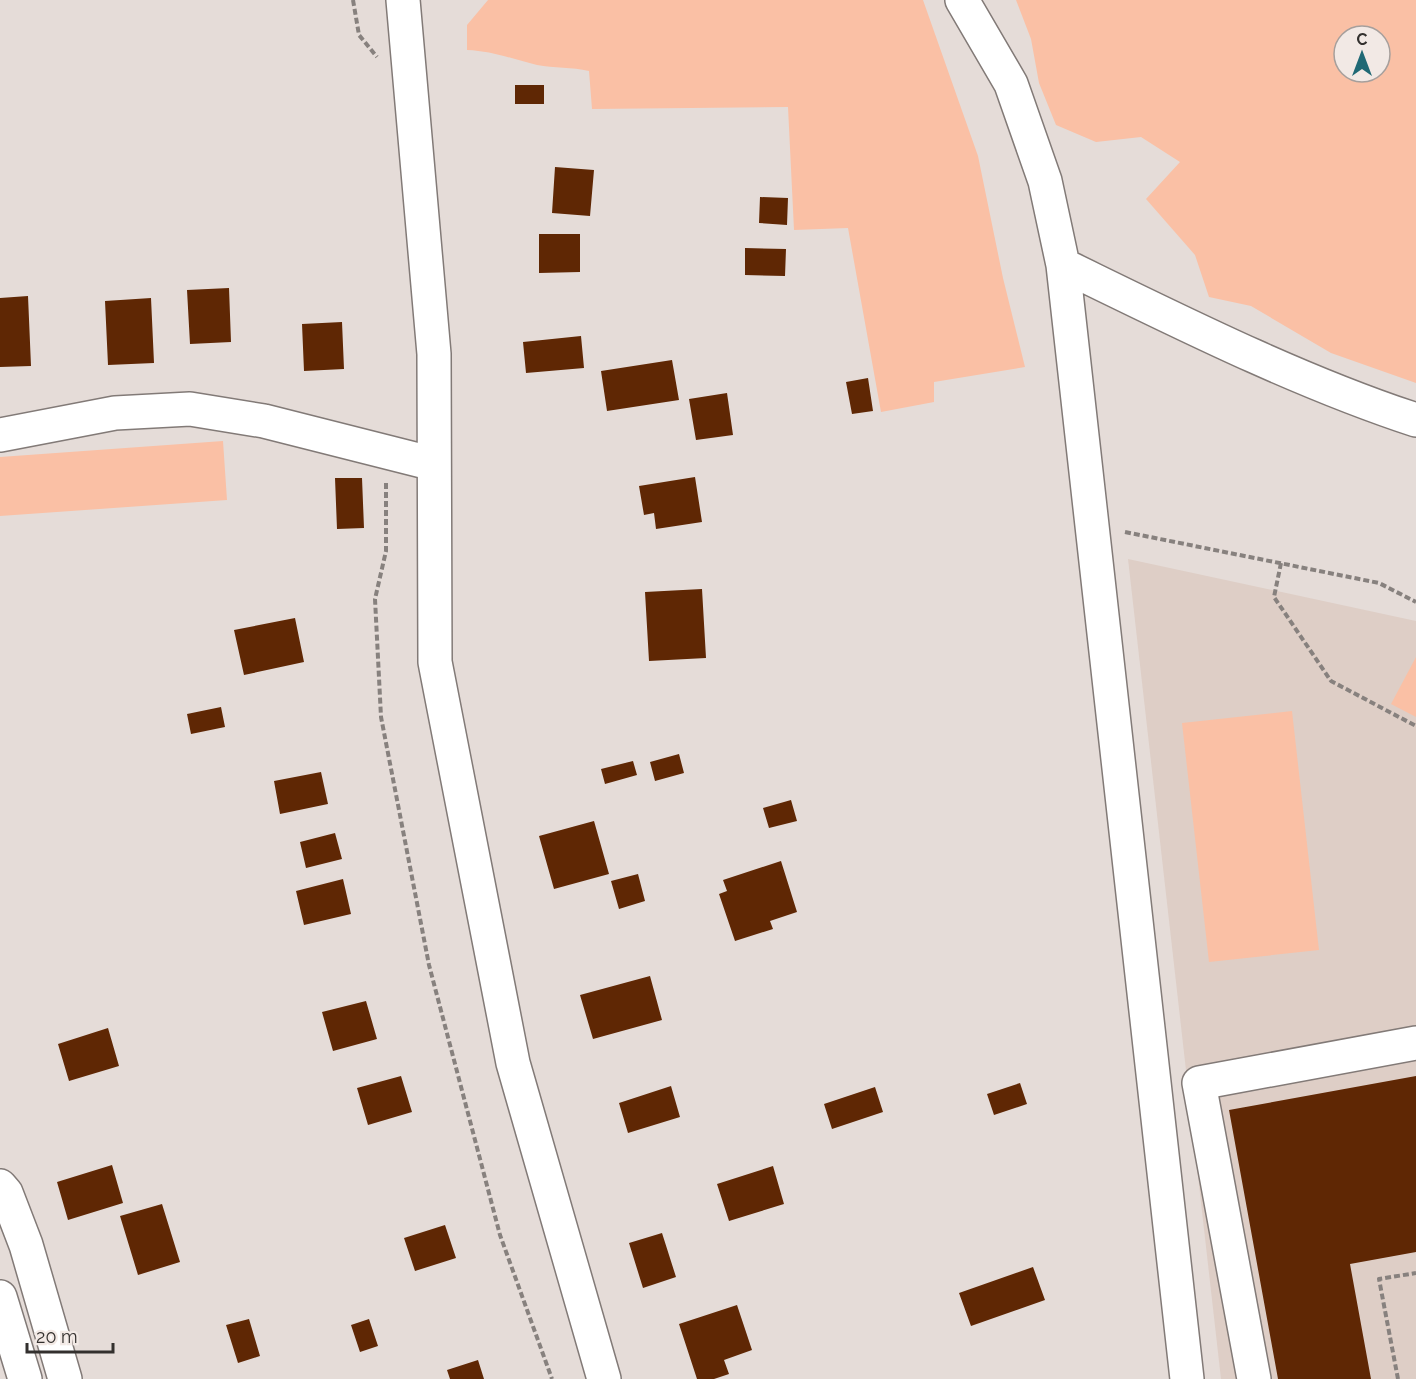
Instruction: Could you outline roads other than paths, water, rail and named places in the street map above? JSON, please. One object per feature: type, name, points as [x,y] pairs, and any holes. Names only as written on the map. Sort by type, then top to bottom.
[{"type":"street","points":[[403,0],[434,354],[435,662],[513,1063],[604,1379]]},
{"type":"street","points":[[962,0],[1011,84],[1045,181],[1063,265],[1187,1379]]},
{"type":"street","points":[[1063,265],[1151,308],[1354,398],[1416,420]]},
{"type":"street","points":[[0,435],[115,412],[190,409],[264,421],[434,464]]},
{"type":"street","points":[[1254,1379],[1199,1083],[1416,1043]]},
{"type":"street","points":[[0,1186],[6,1192],[26,1245],[65,1379]]},
{"type":"street","points":[[0,1297],[25,1379]]}]
